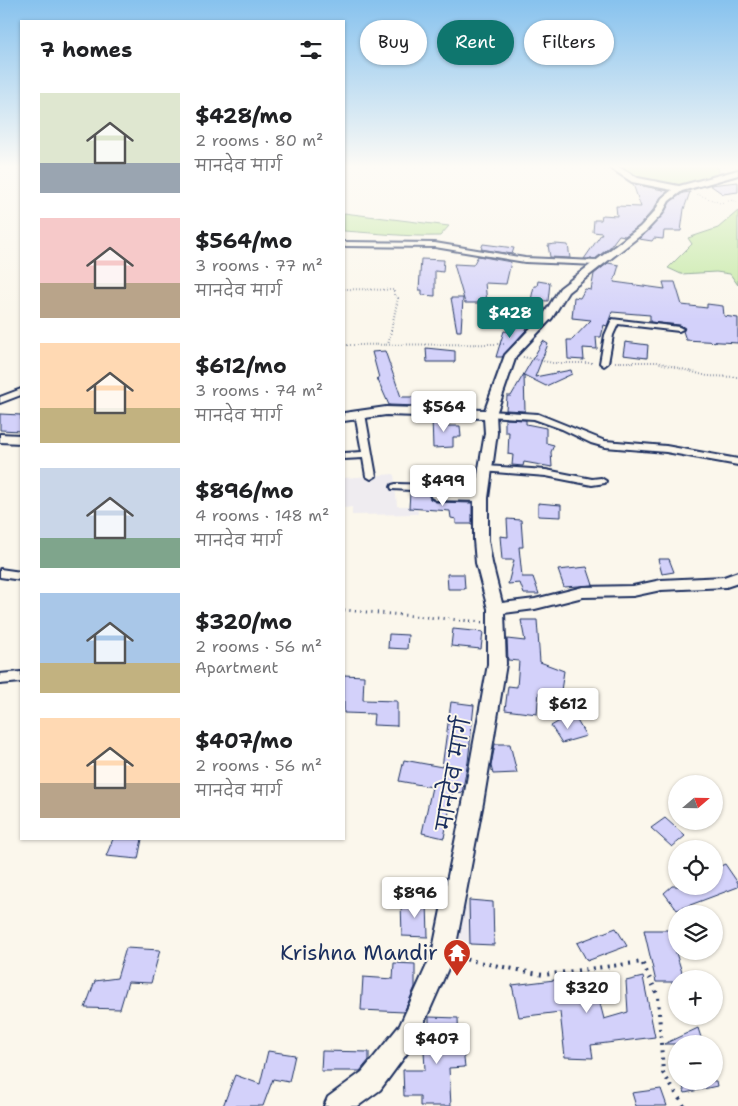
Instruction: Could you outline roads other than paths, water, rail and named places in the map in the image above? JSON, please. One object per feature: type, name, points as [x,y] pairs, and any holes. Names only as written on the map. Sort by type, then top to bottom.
[{"type":"main road","points":[[345,417],[386,411],[490,414],[511,355],[548,316],[564,290],[596,263],[643,229],[655,217]]},
{"type":"main road","name":"मानदेव मार्ग","points":[[337,1106],[371,1082],[408,1033],[442,955],[473,803],[496,672],[496,616],[481,540],[482,498],[491,433],[490,414]]},
{"type":"main road","points":[[0,438],[20,439]]},
{"type":"main road","points":[[496,616],[583,592],[632,591],[661,585],[726,582],[738,577]]},
{"type":"street","points":[[345,244],[435,245],[526,260],[596,263]]},
{"type":"street","points":[[604,362],[609,335],[615,321],[679,328]]},
{"type":"street","points":[[0,400],[20,392]]},
{"type":"street","points":[[360,414],[371,476]]},
{"type":"street","points":[[490,414],[535,416],[605,444],[666,449],[738,462]]},
{"type":"street","points":[[345,456],[367,455]]},
{"type":"street","points":[[486,469],[546,473],[592,482],[601,481]]},
{"type":"street","points":[[396,487],[434,488],[436,497],[482,498]]},
{"type":"street","points":[[0,573],[20,576]]},
{"type":"street","points":[[0,679],[20,677]]},
{"type":"place","name":"Krishna Mandir","points":[[457,977]]}]
